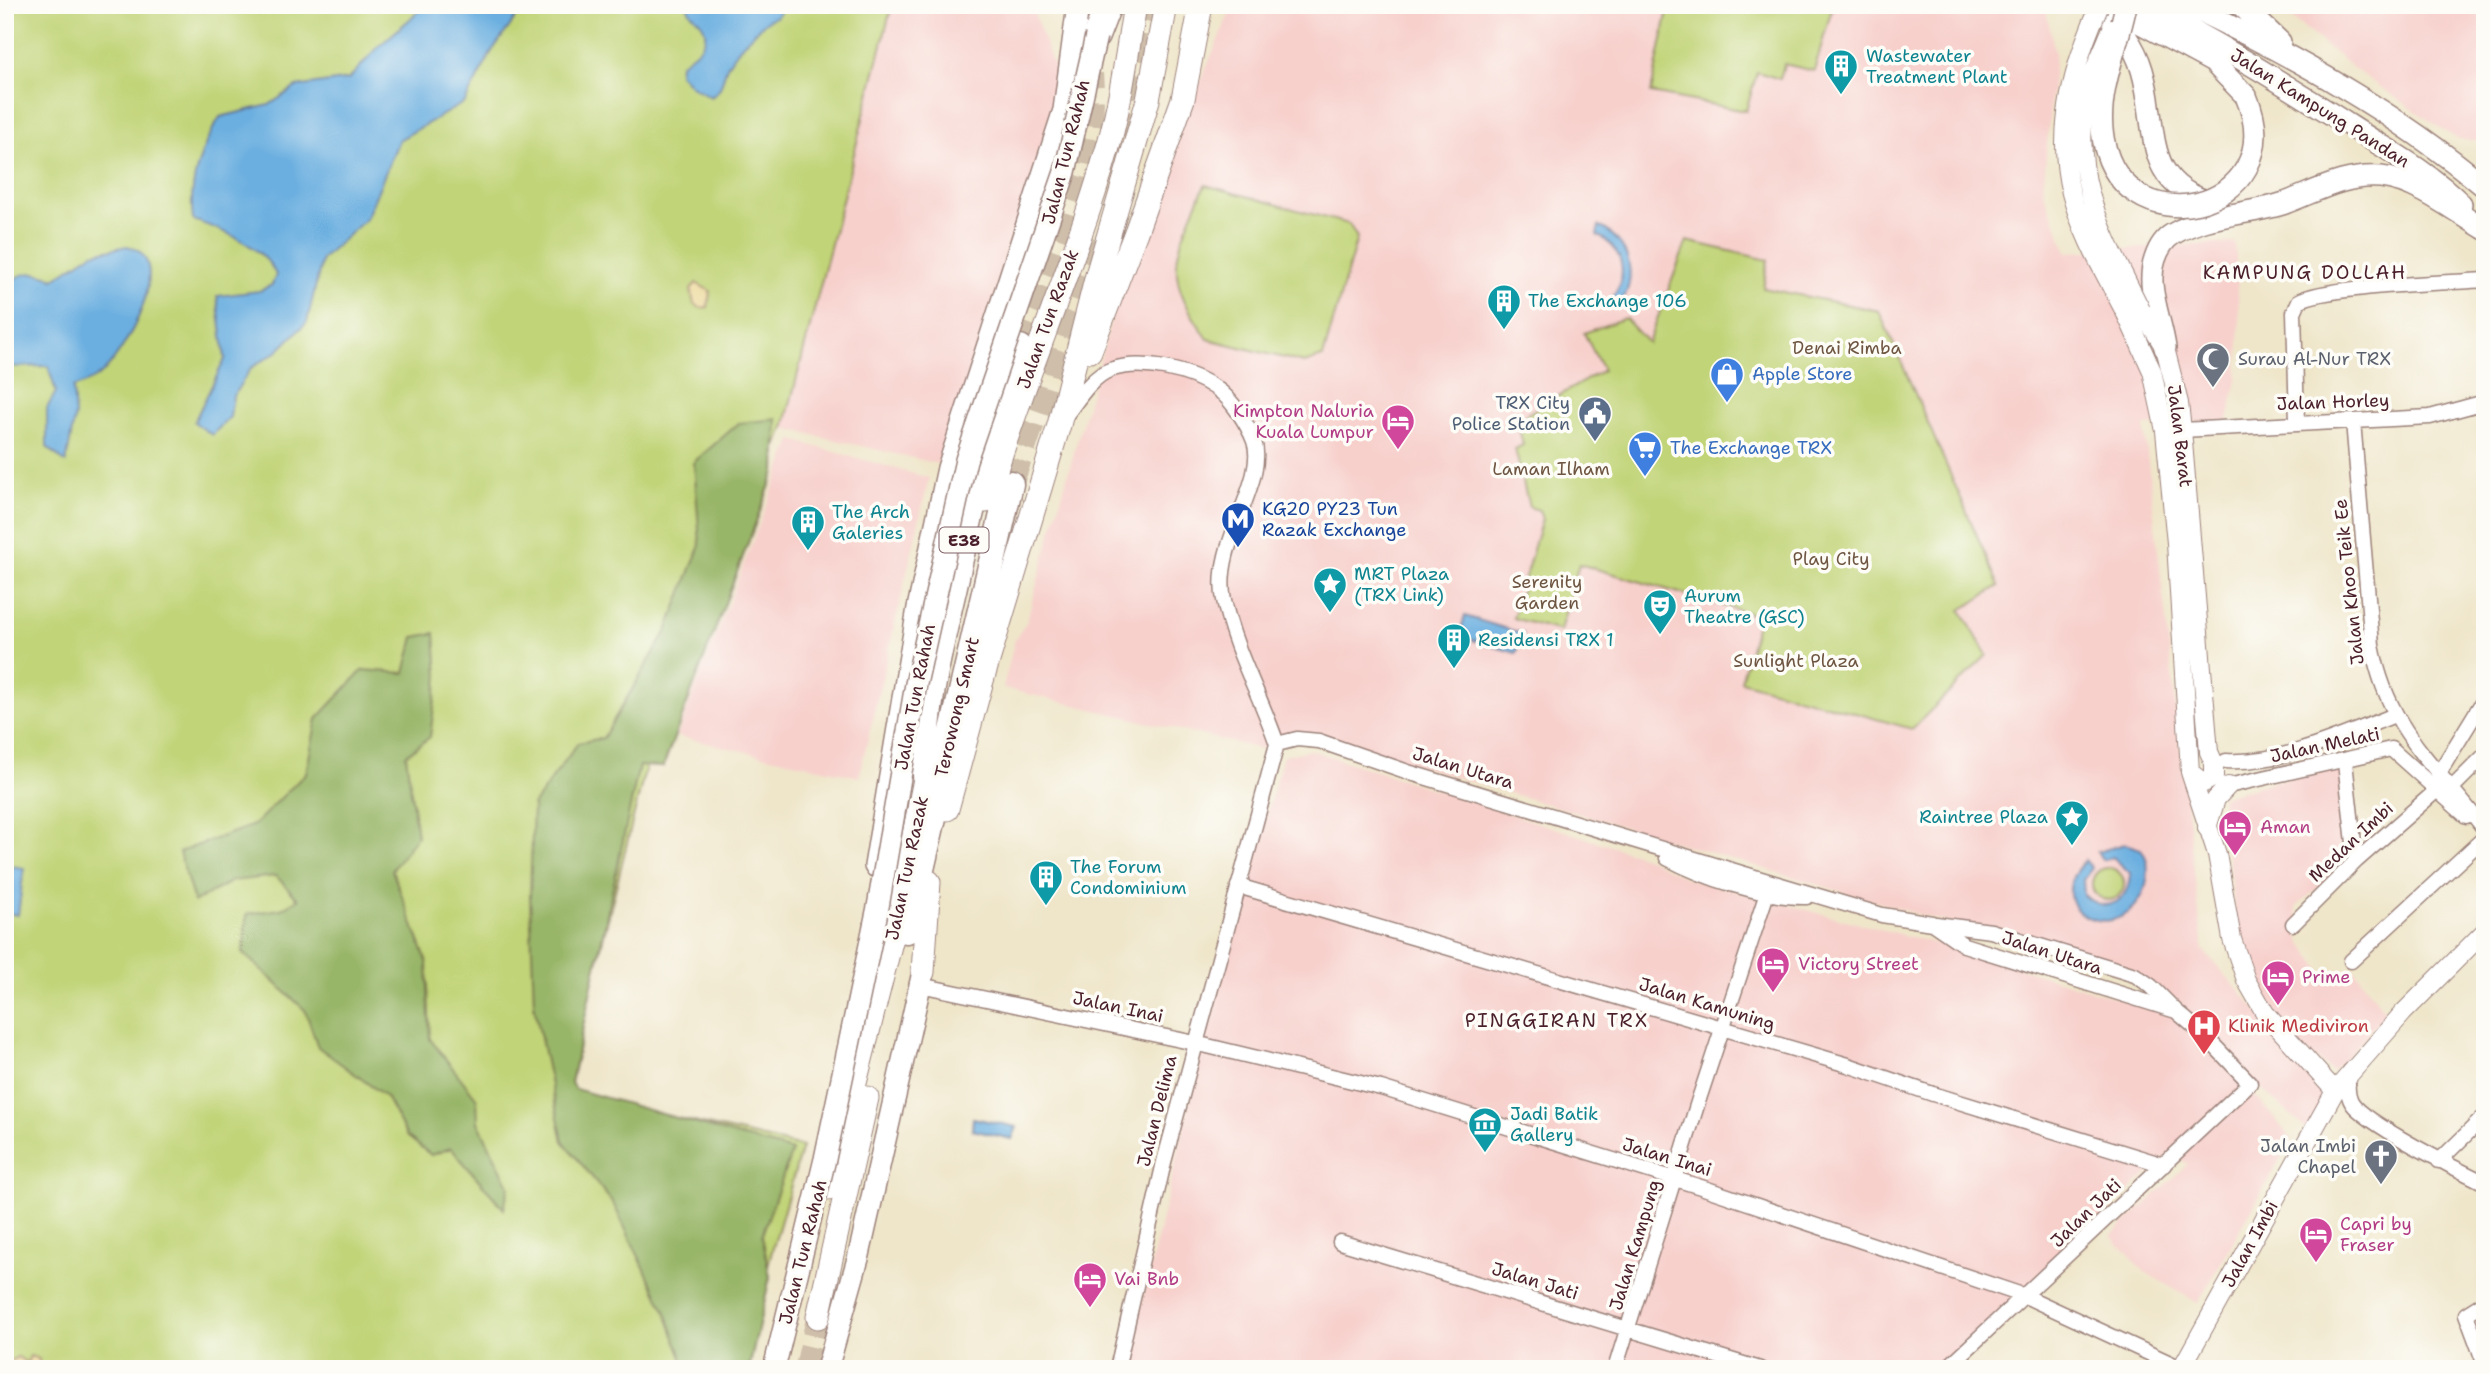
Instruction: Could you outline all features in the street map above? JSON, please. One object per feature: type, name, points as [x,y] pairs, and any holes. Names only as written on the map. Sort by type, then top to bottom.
[{"type":"highway","points":[[1096,36],[1101,5]]},
{"type":"highway","points":[[1096,36],[1108,5]]},
{"type":"highway","name":"Terowong Smart","points":[[926,775],[924,736],[941,640],[969,517],[1020,348]]},
{"type":"highway","name":"Terowong Smart","points":[[907,930],[1010,484]]},
{"type":"main road","points":[[768,1369],[828,1126],[918,608],[948,468],[1000,297],[1064,110],[1078,5]]},
{"type":"main road","name":"Jalan Tun Rahah","points":[[774,1369],[828,1146],[878,907],[916,684],[966,460],[1065,172],[1096,36],[1094,5]]},
{"type":"main road","points":[[1059,425],[1136,232],[1179,110],[1202,5]]},
{"type":"main road","points":[[2098,5],[2128,38],[2142,68],[2153,139],[2166,177],[2196,198],[2217,204],[2284,203]]},
{"type":"main road","points":[[2108,5],[2213,62],[2246,96],[2251,108],[2255,138],[2251,160],[2230,189],[2192,206],[2163,204],[2136,194],[2114,171],[2102,129],[2103,96],[2124,5]]},
{"type":"main road","name":"Jalan Kampung Pandan","points":[[2143,5],[2189,28],[2419,169],[2485,228]]},
{"type":"main road","name":"Jalan Kampung Pandan","points":[[2187,5],[2253,37],[2418,134],[2485,187]]},
{"type":"main road","points":[[2241,5],[2310,69]]},
{"type":"main road","name":"Jalan Tun Razak","points":[[784,1369],[844,1114],[886,963],[955,621],[974,543],[1008,429],[1108,146],[1135,7]]},
{"type":"main road","name":"Jalan Tun Razak","points":[[818,1317],[907,930],[929,881],[979,692],[1059,425],[1097,275],[1148,100],[1165,12]]},
{"type":"main road","points":[[2165,348],[2152,273],[2154,260],[2169,235],[2187,227],[2284,203],[2330,183],[2357,177],[2381,177],[2405,182],[2485,228]]},
{"type":"main road","points":[[880,830],[892,844],[905,875]]},
{"type":"main road","points":[[827,1369],[859,1255],[922,979],[929,881]]},
{"type":"main road","points":[[800,1241],[809,1235],[844,1114]]},
{"type":"street","name":"Jalan Barat","points":[[2098,5],[2072,89],[2065,127],[2065,162],[2071,195],[2082,226],[2134,313],[2165,348],[2179,403],[2209,752],[2214,763],[2214,777],[2204,783],[2190,772]]},
{"type":"street","name":"Jalan Barat","points":[[2124,5],[2087,93],[2082,134],[2085,183],[2134,313],[2152,371],[2165,431],[2176,543],[2190,772],[2217,854],[2232,939],[2246,980],[2276,1029],[2335,1091]]},
{"type":"street","points":[[2297,423],[2294,312],[2299,301],[2310,296],[2349,291],[2485,280]]},
{"type":"street","points":[[1059,425],[1084,391],[1108,370],[1135,366],[1171,370],[1201,379],[1227,398],[1254,441],[1255,463],[1223,558],[1223,599],[1251,682],[1277,744]]},
{"type":"street","name":"Jalan Horley","points":[[2182,429],[2430,417],[2485,402]]},
{"type":"street","name":"Jalan Khoo Teik Ee","points":[[2353,421],[2372,645],[2377,673],[2407,738],[2454,787],[2485,831]]},
{"type":"street","points":[[2439,772],[2485,698]]},
{"type":"street","name":"Jalan Melati","points":[[2226,761],[2260,759],[2325,741],[2395,715]]},
{"type":"street","name":"Jalan Utara","points":[[1277,744],[1297,739],[1319,741],[1411,773],[1882,915],[1932,923],[1964,945],[2176,1012],[2204,1035],[2250,1083]]},
{"type":"street","name":"Jalan Delima","points":[[1117,1369],[1134,1284],[1195,1043],[1277,744]]},
{"type":"street","name":"Jalan Melati","points":[[2228,786],[2345,762],[2391,749],[2485,831]]},
{"type":"street","points":[[2209,752],[2261,779]]},
{"type":"street","points":[[2454,787],[2485,755]]},
{"type":"street","points":[[2207,828],[2216,799],[2260,759]]},
{"type":"street","points":[[2345,762],[2356,861]]},
{"type":"street","name":"Medan Imbi","points":[[2292,924],[2356,861],[2437,790]]},
{"type":"street","points":[[2351,961],[2485,837]]},
{"type":"street","name":"Jalan Utara","points":[[1638,842],[1687,869],[1767,893],[1784,898],[1822,897]]},
{"type":"street","name":"Jalan Kamuning","points":[[1238,886],[1848,1065],[2164,1165]]},
{"type":"street","name":"Jalan Kampung","points":[[1615,1369],[1767,893]]},
{"type":"street","points":[[1932,923],[1991,931],[2135,975],[2151,986],[2176,1012]]},
{"type":"street","name":"Jalan Imbi","points":[[2182,1368],[2335,1091],[2351,1070],[2485,931]]},
{"type":"street","name":"Jalan Inai","points":[[922,979],[1381,1088],[1676,1180],[2025,1296],[2182,1368]]},
{"type":"street","points":[[2351,1070],[2347,1091],[2356,1108],[2439,1161],[2485,1183]]},
{"type":"street","name":"Jalan Jati","points":[[1946,1369],[2250,1083]]},
{"type":"street","points":[[2439,1161],[2485,1116]]},
{"type":"street","name":"Jalan Jati","points":[[1340,1242],[1760,1369]]},
{"type":"street","points":[[2485,1302],[2466,1314],[2485,1365]]},
{"type":"shaded area","points":[[892,5],[1031,5],[1067,103],[943,465],[784,428]]},
{"type":"shaded area","points":[[1233,5],[2028,5],[2046,10],[2055,53],[2043,191],[2067,252],[2235,243],[2240,325],[2237,380],[2228,420],[2144,426],[2203,950],[2330,1091],[2307,1130],[2130,969],[1927,917],[1318,736],[1300,733],[1260,749],[1003,688],[1015,639],[1026,623],[1136,232]]},
{"type":"shaded area","points":[[2276,5],[2485,5],[2485,140],[2458,140],[2354,69]]},
{"type":"shaded area","name":"The Arch Galeries","points":[[792,440],[929,478],[859,777],[677,736]]},
{"type":"shaded area","points":[[1310,750],[1645,857],[1688,879],[1961,950],[2174,1016],[2252,1092],[2292,1139],[2198,1303],[2145,1272],[2111,1236],[2188,1164],[2170,1153],[1939,1369],[1126,1369],[1215,998],[1283,756]]},
{"type":"shaded area","points":[[2346,768],[2349,863],[2296,906],[2300,940],[2330,983],[2352,967],[2386,1013],[2333,1072],[2293,1042],[2262,1002],[2238,941],[2221,797],[2276,781]]},
{"type":"green space","points":[[5,5],[892,5],[784,428],[651,746],[565,1092],[802,1147],[738,1369],[5,1369]]},
{"type":"green space","points":[[1669,5],[1833,5],[1814,71],[1784,64],[1780,79],[1757,72],[1746,111],[1651,93]]},
{"type":"green space","points":[[1205,185],[1349,224],[1357,238],[1323,357],[1304,363],[1208,339],[1183,297],[1177,264],[1186,230]]},
{"type":"green space","name":"The Exchange TRX","points":[[1687,241],[1768,260],[1763,288],[1879,311],[1999,586],[1961,610],[1987,655],[1912,729],[1741,681],[1759,616],[1579,564],[1560,631],[1513,618],[1542,519],[1539,510],[1529,507],[1515,449],[1523,445],[1517,420],[1603,370],[1584,333],[1625,318],[1648,343]]},
{"type":"green space","points":[[777,419],[775,472],[663,767],[639,766],[571,1083],[575,1089],[792,1151],[762,1235],[770,1277],[749,1369],[686,1369],[666,1313],[613,1203],[563,1141],[534,1006],[530,896],[533,805],[578,743],[603,738],[667,631],[700,545],[694,462],[739,423]]},
{"type":"green space","points":[[435,633],[438,677],[430,737],[406,755],[417,836],[392,870],[427,962],[430,1039],[477,1099],[478,1122],[509,1186],[504,1209],[451,1148],[431,1155],[407,1136],[386,1097],[318,1047],[305,1010],[243,953],[247,914],[281,909],[298,899],[276,876],[232,881],[194,902],[179,852],[254,825],[306,773],[317,719],[363,670],[405,673],[414,637]]},
{"type":"green space","points":[[2108,868],[2119,873],[2124,884],[2119,895],[2108,900],[2097,895],[2092,884],[2097,873]]},
{"type":"sand","points":[[696,283],[710,291],[708,307],[701,308],[694,304],[691,290]]},
{"type":"sand","points":[[30,1356],[39,1359],[39,1369],[5,1369],[7,1362],[18,1357],[27,1363]]},
{"type":"water","points":[[426,5],[525,5],[492,51],[465,102],[399,140],[366,219],[322,259],[307,322],[278,351],[251,368],[233,396],[230,417],[212,435],[194,422],[225,359],[217,296],[259,291],[272,285],[276,275],[270,264],[252,247],[193,220],[194,179],[207,141],[220,117],[269,105],[296,87],[349,79],[378,47]]},
{"type":"water","points":[[687,5],[785,5],[776,17],[758,29],[737,51],[719,90],[711,97],[691,86],[679,73],[680,64],[700,47],[705,36],[701,23]]},
{"type":"water","points":[[1599,226],[1618,241],[1628,263],[1628,287],[1616,308],[1609,302],[1620,284],[1621,265],[1614,249],[1597,235]]},
{"type":"water","points":[[127,246],[142,254],[148,268],[148,286],[143,306],[134,327],[112,362],[96,378],[73,388],[75,415],[66,463],[47,447],[47,408],[56,392],[48,366],[5,367],[5,288],[28,273],[54,279],[93,253]]},
{"type":"water","points":[[1465,616],[1523,634],[1516,653],[1459,636]]},
{"type":"water","points":[[2125,844],[2141,849],[2144,853],[2148,866],[2146,885],[2136,905],[2121,917],[2105,921],[2089,918],[2077,909],[2070,896],[2072,880],[2085,860],[2092,868],[2083,880],[2084,895],[2092,901],[2108,905],[2121,898],[2129,883],[2130,873],[2113,857],[2103,860],[2097,852]]},
{"type":"water","points":[[5,865],[24,868],[18,915],[5,913]]},
{"type":"water","points":[[973,1118],[1017,1127],[1012,1139],[972,1130]]},
{"type":"tunnel","points":[[1130,138],[1151,5]]},
{"type":"tunnel","points":[[1020,348],[1059,248],[1080,180],[1091,110],[1090,74]]},
{"type":"tunnel","points":[[1010,484],[1098,238]]},
{"type":"tunnel","points":[[806,1369],[818,1317]]},
{"type":"place","name":"Wastewater Treatment Plant","points":[[1841,96]]},
{"type":"place","name":"The Exchange 106","points":[[1504,331]]},
{"type":"place","name":"Surau Al-Nur TRX","points":[[2213,389]]},
{"type":"place","name":"Apple Store","points":[[1727,404]]},
{"type":"place","name":"TRX City Police Station","points":[[1595,443]]},
{"type":"place","name":"Kimpton Naluria Kuala Lumpur","points":[[1398,451]]},
{"type":"place","name":"The Exchange TRX","points":[[1645,478]]},
{"type":"place","name":"KG20 PY23 Tun Razak Exchange","points":[[1238,549]]},
{"type":"place","name":"The Arch Galeries","points":[[808,552]]},
{"type":"place","name":"MRT Plaza (TRX Link)","points":[[1330,614]]},
{"type":"place","name":"Aurum Theatre (GSC)","points":[[1660,636]]},
{"type":"place","name":"Residensi TRX 1","points":[[1454,670]]},
{"type":"place","name":"Raintree Plaza","points":[[2072,847]]},
{"type":"place","name":"Aman","points":[[2235,857]]},
{"type":"place","name":"The Forum Condominium","points":[[1046,907]]},
{"type":"place","name":"Victory Street","points":[[1773,994]]},
{"type":"place","name":"Prime","points":[[2278,1007]]},
{"type":"place","name":"Klinik Mediviron","points":[[2204,1056]]},
{"type":"place","name":"Jadi Batik Gallery","points":[[1485,1154]]},
{"type":"place","name":"Jalan Imbi Chapel","points":[[2381,1186]]},
{"type":"place","name":"Capri by Fraser","points":[[2316,1264]]},
{"type":"place","name":"Vai Bnb","points":[[1090,1309]]},
{"type":"district","name":"KAMPUNG DOLLAH","points":[[2305,272]]},
{"type":"district","name":"PINGGIRAN TRX","points":[[1557,1020]]},
{"type":"park label","name":"Denai Rimba","points":[[1847,348]]},
{"type":"park label","name":"Laman Ilham","points":[[1551,469]]},
{"type":"park label","name":"Play City","points":[[1831,559]]},
{"type":"park label","name":"Serenity Garden","points":[[1547,592]]},
{"type":"park label","name":"Sunlight Plaza","points":[[1796,661]]}]
